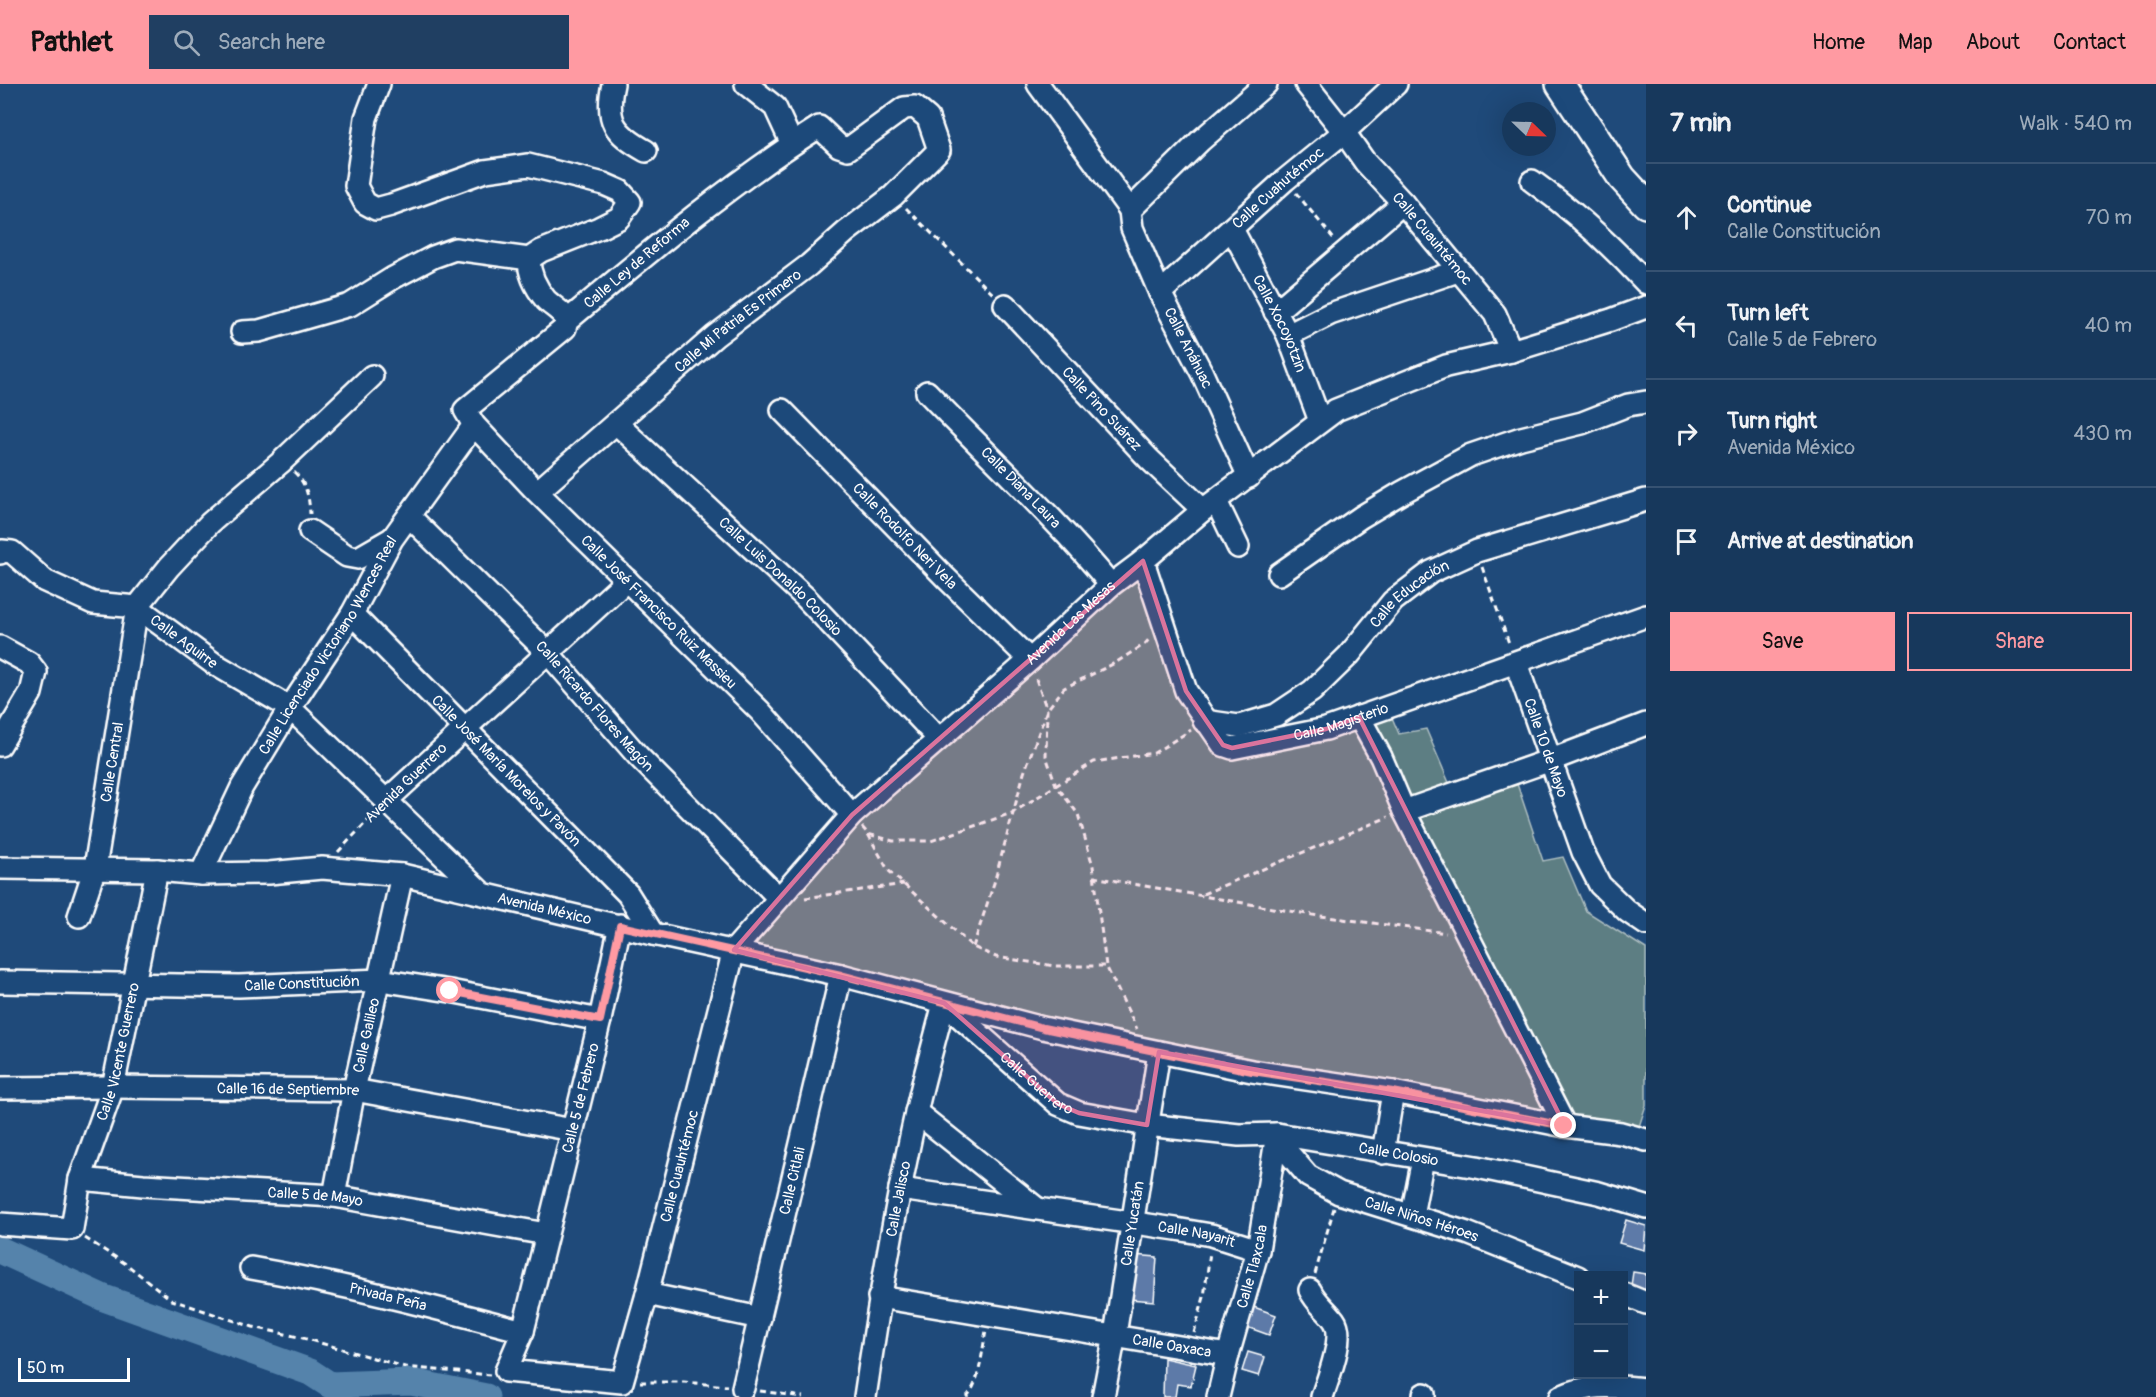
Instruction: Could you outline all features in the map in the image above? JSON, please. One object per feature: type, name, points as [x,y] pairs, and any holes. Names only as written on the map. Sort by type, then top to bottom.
[{"type":"main road","points":[[1560,84],[1622,178],[1646,204]]},
{"type":"street","points":[[242,333],[259,331],[343,307],[433,256],[455,249],[529,259],[541,251],[619,218],[630,202],[620,191],[604,184],[528,165],[485,171],[391,206],[376,209],[365,202],[356,186],[366,118],[379,84]]},
{"type":"street","points":[[613,84],[609,102],[610,117],[617,131],[646,151]]},
{"type":"street","points":[[746,84],[775,106],[792,144]]},
{"type":"street","name":"Calle Anáhuac","points":[[1038,84],[1064,117],[1130,215],[1132,228],[1160,293],[1202,373],[1249,477]]},
{"type":"street","points":[[1130,215],[1200,141],[1266,84]]},
{"type":"street","name":"Calle Cuauhtémoc","points":[[1306,84],[1365,162],[1403,203],[1495,314],[1511,351]]},
{"type":"street","name":"Calle Cuahutémoc","points":[[1160,293],[1396,84]]},
{"type":"street","name":"Calle Ley de Reforma","points":[[470,417],[565,328],[567,321],[680,226],[792,144],[819,127],[839,146],[848,149],[904,108],[915,106],[928,118],[939,150]]},
{"type":"street","name":"Calle Mi Patria Es Primero","points":[[537,492],[715,336],[809,265],[846,232],[893,196],[939,150]]},
{"type":"street","points":[[1532,181],[1560,201],[1615,249],[1646,283]]},
{"type":"street","points":[[1275,312],[1403,203]]},
{"type":"street","name":"Calle Xocoyotzin","points":[[1232,229],[1288,335],[1320,421]]},
{"type":"street","points":[[529,259],[529,273],[546,299],[565,316],[567,321]]},
{"type":"street","points":[[1288,335],[1330,314],[1458,272]]},
{"type":"street","name":"Calle Pino Suárez","points":[[1005,305],[1149,459],[1209,506]]},
{"type":"street","name":"Avenida Las Mesas","points":[[779,898],[852,815],[1030,660],[1111,585],[1209,506],[1336,410],[1446,366],[1511,351],[1646,307]]},
{"type":"street","points":[[137,608],[188,545],[280,463],[372,376]]},
{"type":"street","name":"Calle Diana Laura","points":[[927,392],[1078,545],[1111,585]]},
{"type":"street","points":[[1279,574],[1361,517],[1471,455],[1521,438],[1582,423],[1628,405],[1646,402]]},
{"type":"street","name":"Calle Rodolfo Neri Vela","points":[[782,410],[946,578],[1030,660]]},
{"type":"street","name":"Calle José Francisco Ruiz Massieu","points":[[470,417],[537,492],[760,711],[852,815]]},
{"type":"street","name":"Calle Licenciado Victoriano Wences Real","points":[[201,874],[242,787],[290,708],[352,614],[392,539],[409,516],[470,417]]},
{"type":"street","name":"Calle Luis Donaldo Colosio","points":[[616,423],[806,598],[938,738]]},
{"type":"street","name":"Calle Educación","points":[[1204,721],[1239,726],[1276,715],[1319,684],[1349,655],[1393,601],[1431,572],[1477,551],[1646,500]]},
{"type":"street","points":[[1209,506],[1238,547]]},
{"type":"street","name":"Calle Ricardo Flores Magón","points":[[409,516],[548,653],[638,756],[733,849],[779,898]]},
{"type":"street","points":[[310,531],[347,556],[358,558],[392,539]]},
{"type":"street","name":"Calle Aguirre","points":[[6,553],[45,581],[93,603],[137,608],[213,663],[290,708],[482,894]]},
{"type":"street","name":"Calle Magisterio","points":[[1143,561],[1186,691],[1204,721],[1223,745],[1232,748],[1326,729],[1646,616]]},
{"type":"street","name":"Avenida Guerrero","points":[[387,800],[627,580]]},
{"type":"street","name":"Calle Central","points":[[79,916],[95,868],[137,608]]},
{"type":"street","name":"Calle José María Morelos y Pavón","points":[[352,614],[628,894],[653,934]]},
{"type":"street","points":[[0,647],[29,663],[36,672],[31,693],[0,745]]},
{"type":"street","name":"Calle 10 de Mayo","points":[[1516,663],[1583,852],[1600,885],[1627,911],[1646,924]]},
{"type":"street","points":[[1359,717],[1381,757],[1404,811],[1466,936],[1564,1126]]},
{"type":"street","points":[[1404,811],[1646,724]]},
{"type":"street","name":"Avenida México","points":[[0,868],[95,868],[201,874],[269,873],[322,868],[402,875],[841,975],[1043,1028],[1252,1071],[1393,1092],[1564,1126],[1621,1133],[1646,1140]]},
{"type":"street","name":"Calle Vicente Guerrero","points":[[72,1229],[80,1179],[113,1087],[157,870]]},
{"type":"street","name":"Calle Galileo","points":[[334,1196],[354,1090],[402,875]]},
{"type":"street","points":[[734,950],[779,898]]},
{"type":"street","name":"Calle 5 de Febrero","points":[[506,1371],[523,1331],[600,1020],[620,926]]},
{"type":"street","name":"Calle Cuauhtémoc","points":[[622,1382],[647,1294],[734,950]]},
{"type":"street","name":"Calle Citlali","points":[[743,1388],[841,975]]},
{"type":"street","name":"Calle Constitución","points":[[0,982],[240,986],[380,980],[600,1020]]},
{"type":"street","name":"Calle Jalisco","points":[[865,1397],[879,1297],[900,1189],[916,1112],[945,1003]]},
{"type":"street","name":"Calle Guerrero","points":[[945,1003],[1058,1104],[1079,1113],[1147,1125]]},
{"type":"street","name":"Calle Yucatán","points":[[1102,1397],[1115,1335],[1159,1052]]},
{"type":"street","name":"Calle 16 de Septiembre","points":[[0,1088],[354,1090],[573,1130]]},
{"type":"street","points":[[1383,1153],[1393,1092]]},
{"type":"street","points":[[916,1112],[1036,1209]]},
{"type":"street","name":"Calle Colosio","points":[[1147,1125],[1277,1138],[1477,1167],[1599,1193],[1646,1207]]},
{"type":"street","name":"Calle Niños Héroes","points":[[1277,1138],[1308,1176],[1339,1193],[1499,1245],[1574,1275]]},
{"type":"street","name":"Calle Tlaxcala","points":[[1218,1397],[1258,1250],[1277,1138]]},
{"type":"street","points":[[1412,1215],[1423,1159]]},
{"type":"street","name":"Calle 5 de Mayo","points":[[80,1179],[334,1196],[546,1234]]},
{"type":"street","name":"Calle Nayarit","points":[[900,1189],[1133,1221],[1211,1235],[1258,1250]]},
{"type":"street","points":[[0,1224],[72,1229]]},
{"type":"street","name":"Privada Peña","points":[[251,1268],[405,1300],[523,1331]]},
{"type":"street","points":[[1310,1290],[1316,1301],[1335,1321],[1340,1335],[1322,1397]]},
{"type":"street","points":[[647,1294],[760,1318]]},
{"type":"street","points":[[1628,1296],[1646,1303]]},
{"type":"street","name":"Calle Oaxaca","points":[[879,1297],[1228,1355]]},
{"type":"street","points":[[506,1371],[622,1382]]},
{"type":"street","points":[[1560,1397],[1574,1390],[1602,1385],[1646,1389]]},
{"type":"path","points":[[1285,180],[1344,252]]},
{"type":"path","points":[[893,196],[1005,305]]},
{"type":"path","points":[[280,463],[304,481],[309,496],[310,531]]},
{"type":"path","points":[[1477,551],[1516,663]]},
{"type":"path","points":[[973,947],[994,883],[1024,773],[1047,710],[1064,688],[1115,663],[1145,644],[1164,621]]},
{"type":"path","points":[[1030,660],[1047,710],[1046,756],[1056,784],[1078,814],[1093,867],[1106,966],[1138,1030]]},
{"type":"path","points":[[868,834],[892,840],[931,841],[1012,813],[1094,762],[1154,753],[1204,721]]},
{"type":"path","name":"Avenida Guerrero","points":[[322,868],[387,800]]},
{"type":"path","points":[[1202,894],[1404,811]]},
{"type":"path","points":[[852,815],[868,834],[888,870],[973,947],[996,957],[1055,966],[1106,966]]},
{"type":"path","points":[[1093,877],[1202,894],[1313,915],[1466,936]]},
{"type":"path","points":[[779,898],[801,898],[904,884]]},
{"type":"path","points":[[1310,1290],[1339,1193]]},
{"type":"path","points":[[72,1229],[126,1264],[172,1300],[253,1327],[303,1338],[405,1367],[489,1375],[506,1371]]},
{"type":"path","points":[[1189,1348],[1204,1297],[1211,1235]]},
{"type":"path","points":[[966,1397],[973,1392],[977,1379],[989,1315]]},
{"type":"path","points":[[622,1382],[684,1382],[803,1397]]},
{"type":"highlighted area","points":[[1143,561],[1186,691],[1223,745],[1232,748],[1326,729],[1359,717],[1565,1126],[1159,1052],[1147,1125],[1079,1113],[1058,1104],[944,1003],[734,950],[852,815]]},
{"type":"green space","points":[[1143,561],[1164,621],[1223,745],[1387,706],[1399,734],[1426,729],[1453,792],[1513,772],[1543,861],[1563,857],[1586,911],[1646,949],[1646,1105],[1636,1136],[1252,1071],[734,950],[852,815]]},
{"type":"building","points":[[1626,1220],[1646,1226],[1644,1250],[1619,1243]]},
{"type":"building","points":[[1133,1255],[1157,1257],[1154,1301],[1129,1299]]},
{"type":"building","points":[[1633,1272],[1646,1274],[1646,1295],[1630,1293]]},
{"type":"building","points":[[1251,1306],[1276,1315],[1269,1335],[1244,1326]]},
{"type":"building","points":[[1248,1352],[1265,1357],[1259,1376],[1242,1371]]},
{"type":"building","points":[[1164,1358],[1196,1365],[1191,1386],[1177,1384],[1175,1397],[1163,1397]]},
{"type":"waterway","points":[[0,1250],[104,1298],[310,1372],[330,1385],[411,1382],[486,1397]]},
{"type":"route","points":[[450,991],[600,1020],[620,926],[841,975],[1043,1028],[1252,1071],[1393,1092],[1564,1126]]}]
